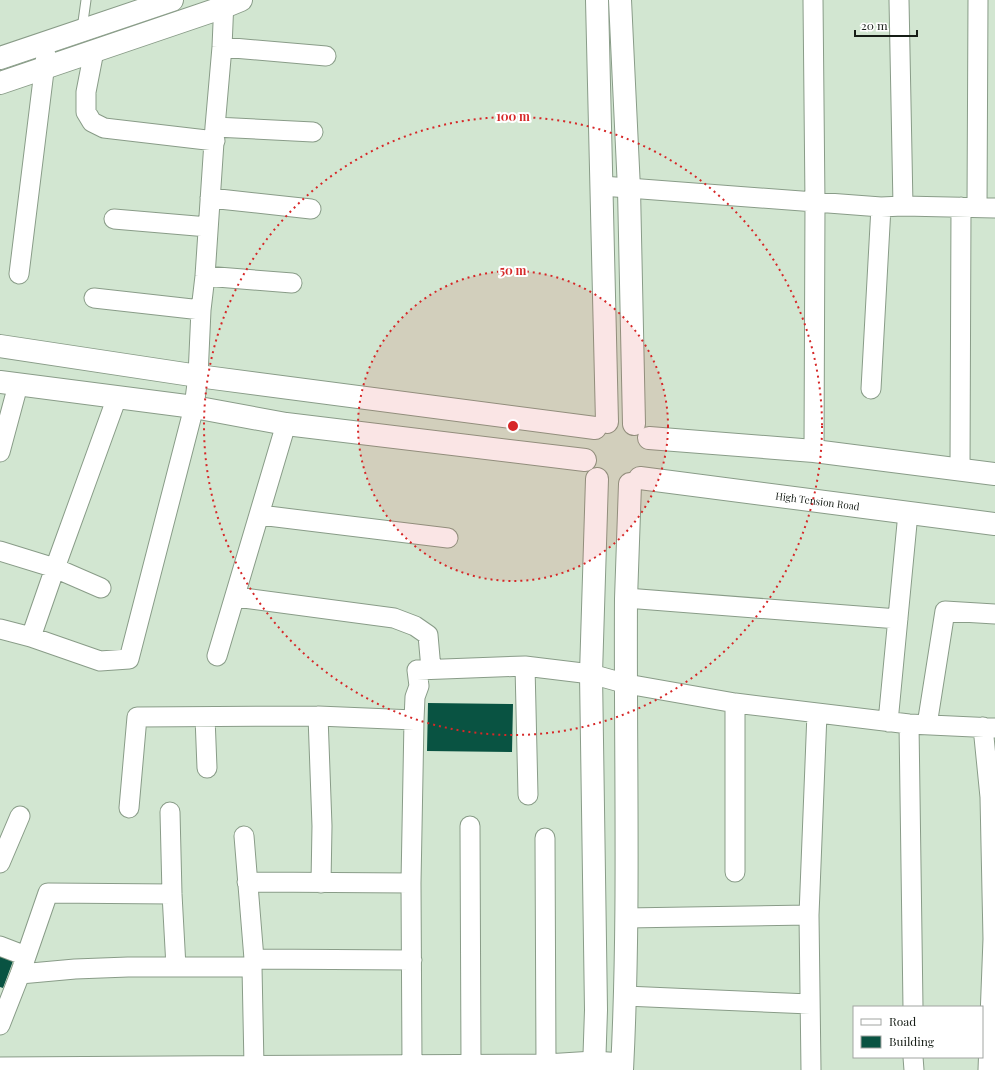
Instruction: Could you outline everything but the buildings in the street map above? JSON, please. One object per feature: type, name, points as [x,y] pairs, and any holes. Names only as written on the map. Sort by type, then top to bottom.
[{"type":"street","points":[[0,58],[172,0]]},
{"type":"street","points":[[597,0],[602,186],[601,425]]},
{"type":"street","points":[[620,0],[641,431],[651,449],[651,459],[648,469],[635,481],[619,486],[608,485],[598,479],[590,471],[585,460],[585,449],[588,438],[601,425],[614,420],[624,420],[641,431],[995,474]]},
{"type":"street","points":[[813,0],[815,203],[814,451]]},
{"type":"street","points":[[899,0],[903,206]]},
{"type":"street","points":[[960,470],[978,208],[978,0]]},
{"type":"street","points":[[0,630],[31,637],[100,661],[129,659],[194,407],[198,376],[200,310],[205,276],[222,47],[230,2]]},
{"type":"street","points":[[0,83],[94,52],[230,2]]},
{"type":"street","points":[[19,274],[48,43]]},
{"type":"street","points":[[222,47],[326,56]]},
{"type":"street","points":[[94,52],[86,92],[86,112],[92,122],[104,128],[215,134],[313,132]]},
{"type":"street","points":[[602,186],[881,207],[903,206],[978,208]]},
{"type":"street","points":[[210,198],[310,209]]},
{"type":"street","points":[[871,389],[881,207]]},
{"type":"street","points":[[114,219],[208,227]]},
{"type":"street","points":[[205,276],[292,283]]},
{"type":"street","points":[[94,298],[200,310]]},
{"type":"street","points":[[0,346],[198,376],[601,425]]},
{"type":"street","points":[[0,452],[9,384],[194,407],[286,424],[585,460]]},
{"type":"street","points":[[31,637],[117,397]]},
{"type":"street","points":[[218,656],[286,424]]},
{"type":"street","points":[[594,1066],[596,1010],[591,674],[598,479]]},
{"type":"street","points":[[0,1067],[90,1068],[254,1066],[295,1068],[471,1064],[505,1067],[546,1064],[622,1066],[626,918],[626,598],[635,481]]},
{"type":"street","name":"High Tension Road","points":[[635,481],[995,524]]},
{"type":"street","points":[[888,722],[908,513]]},
{"type":"street","points":[[260,514],[448,538]]},
{"type":"street","points":[[0,551],[55,568],[101,588]]},
{"type":"street","points":[[236,597],[394,618],[415,626],[428,635],[431,668]]},
{"type":"street","points":[[626,598],[898,619]]},
{"type":"street","points":[[913,1006],[918,725],[945,611],[995,614]]},
{"type":"street","points":[[526,666],[528,795]]},
{"type":"street","points":[[412,1065],[411,883],[414,720],[415,697],[419,686],[417,670],[431,668],[526,666],[591,674],[627,684],[735,703],[918,725],[989,728],[992,797],[994,939],[988,1070]]},
{"type":"street","points":[[735,703],[735,872]]},
{"type":"street","points":[[810,1070],[809,915],[817,713]]},
{"type":"street","points":[[129,808],[137,717],[318,716],[414,720]]},
{"type":"street","points":[[318,716],[322,826],[321,883]]},
{"type":"street","points":[[205,717],[207,768]]},
{"type":"street","points":[[170,812],[176,967]]},
{"type":"street","points":[[0,863],[20,816]]},
{"type":"street","points":[[470,826],[471,1064]]},
{"type":"street","points":[[244,836],[253,963],[254,1066]]},
{"type":"street","points":[[546,838],[546,1064]]},
{"type":"street","points":[[248,882],[411,883]]},
{"type":"street","points":[[0,1025],[48,893],[172,894]]},
{"type":"street","points":[[626,918],[809,915]]},
{"type":"street","points":[[0,946],[23,965],[75,969],[176,967],[253,963],[412,960]]},
{"type":"street","points":[[625,996],[810,1004]]},
{"type":"street","points":[[913,1058],[914,1070]]},
{"type":"lane","points":[[82,31],[86,0]]}]
